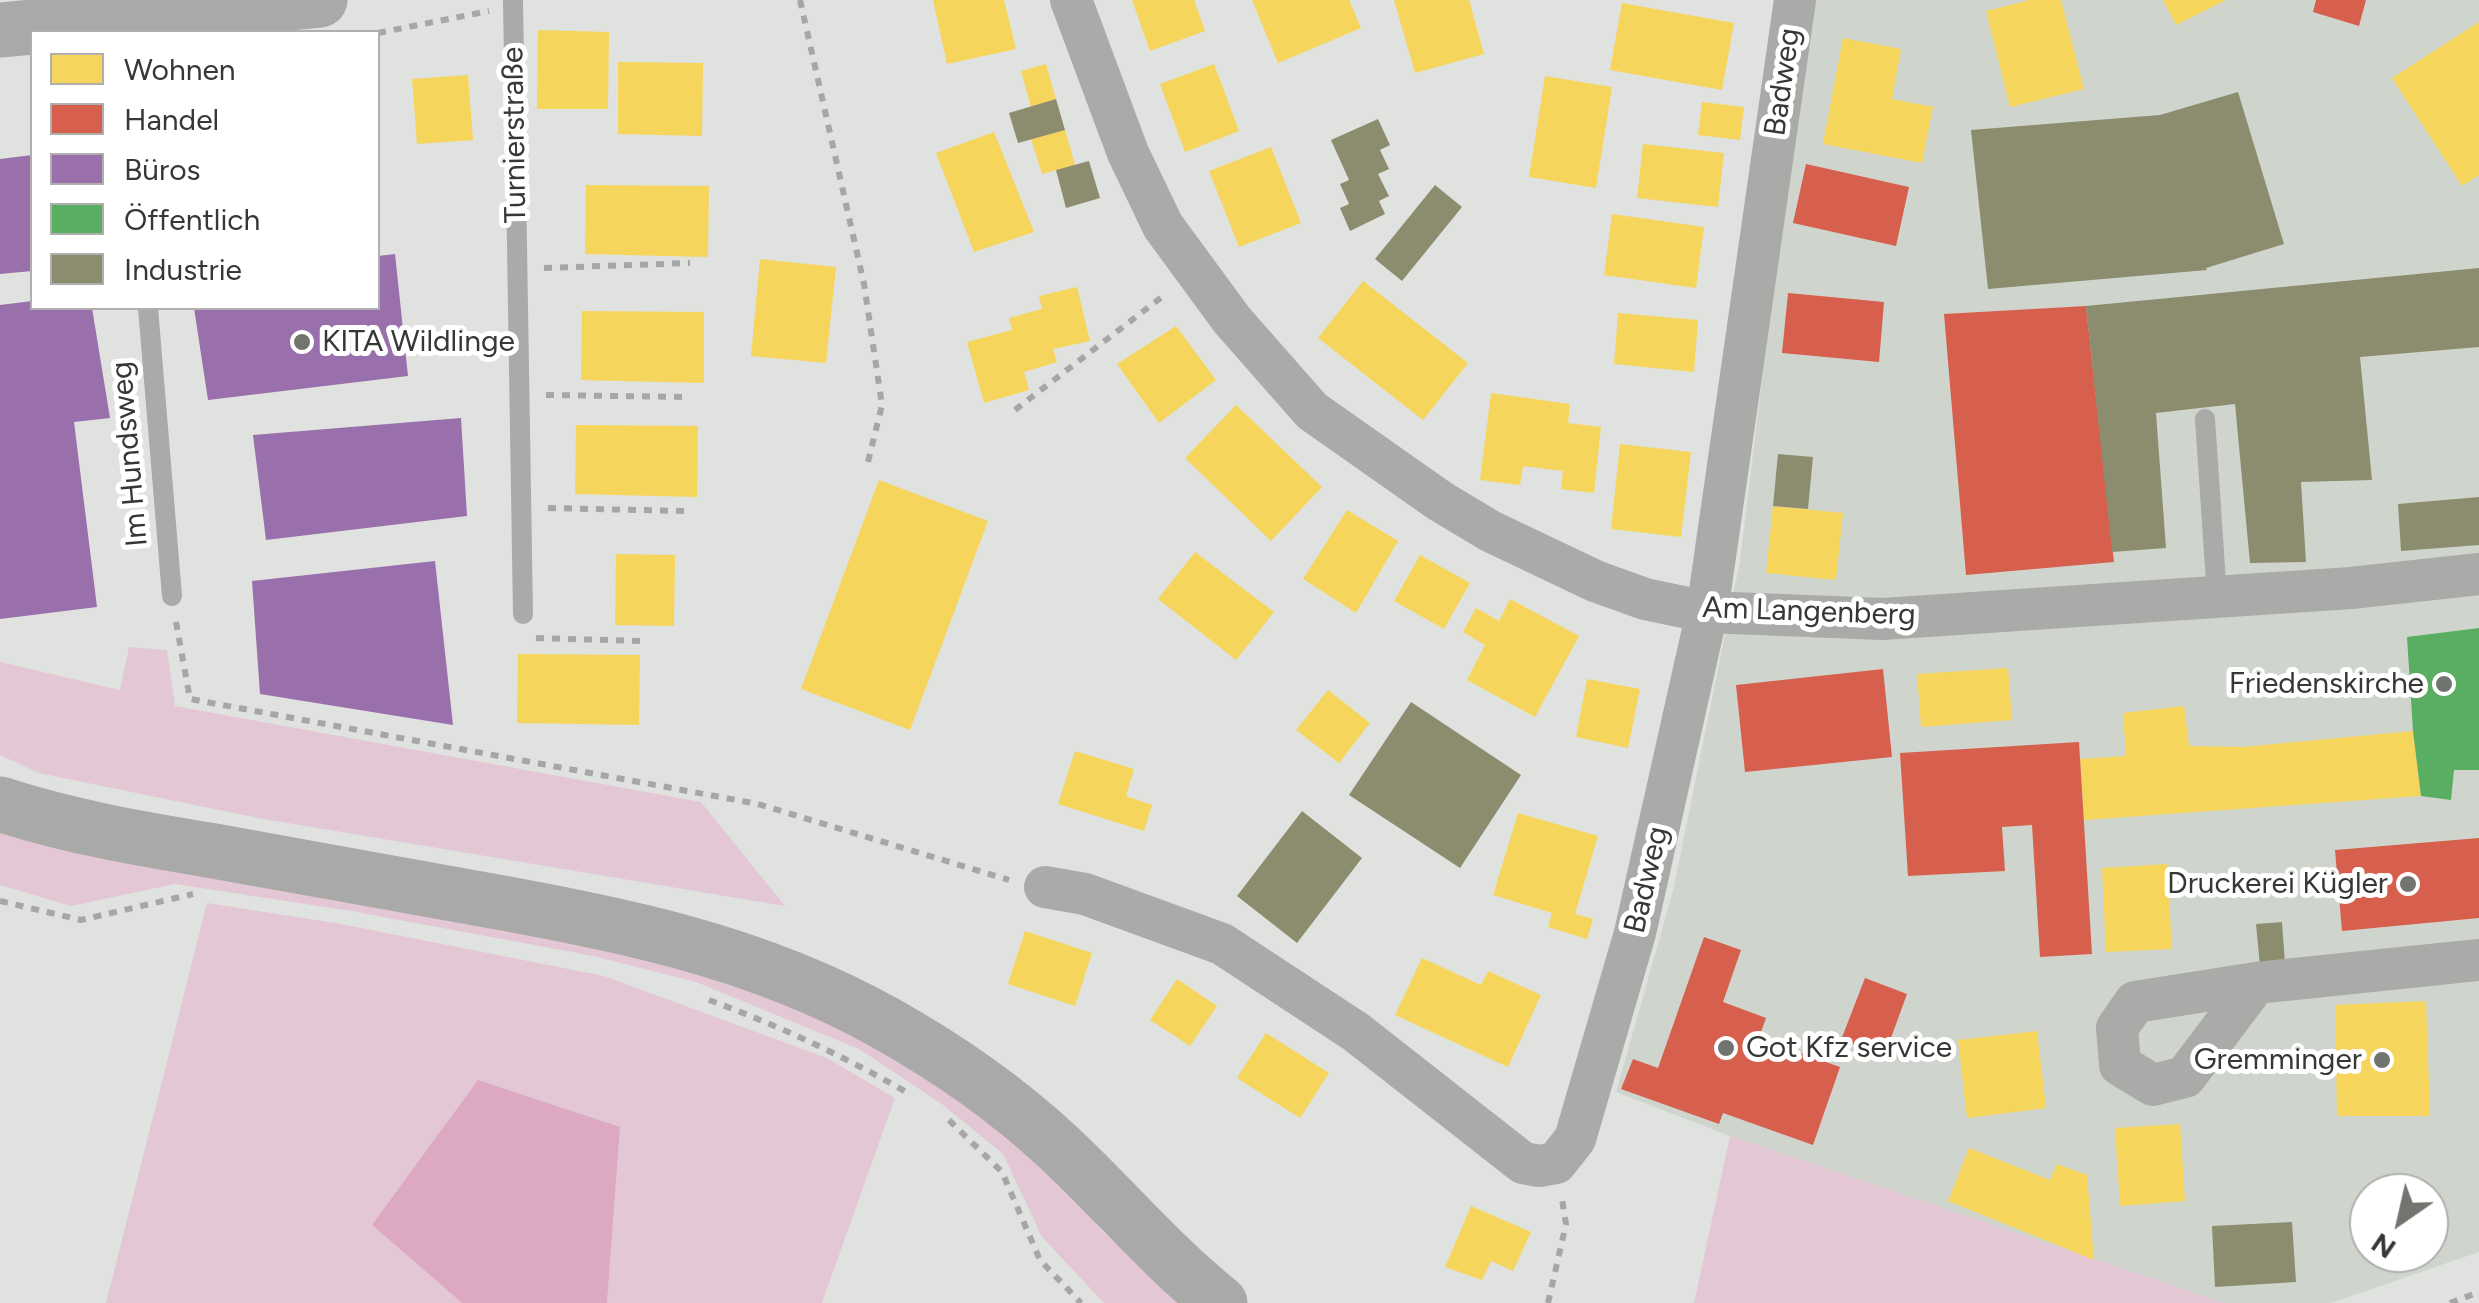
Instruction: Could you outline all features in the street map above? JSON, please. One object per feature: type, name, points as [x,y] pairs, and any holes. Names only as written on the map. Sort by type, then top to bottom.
[{"type":"main road","points":[[0,30],[320,0]]},
{"type":"main road","points":[[0,804],[108,832],[636,928],[738,957],[788,976],[928,1048],[1014,1110],[1220,1303]]},
{"type":"street","name":"Am Langenberg","points":[[1071,0],[1128,153],[1164,226],[1232,320],[1312,411],[1440,501],[1490,531],[1596,581],[1645,599],[1706,612],[1882,620],[2351,588],[2479,574]]},
{"type":"street","name":"Badweg","points":[[1556,1164],[1575,1139],[1636,932],[1706,612],[1794,0]]},
{"type":"street","points":[[1044,888],[1085,894],[1222,944],[1356,1032],[1523,1163],[1556,1164]]},
{"type":"street","points":[[2256,983],[2479,960]]},
{"type":"lane","name":"Turnierstraße","points":[[513,3],[523,614]]},
{"type":"lane","name":"Im Hundsweg","points":[[148,310],[172,596]]},
{"type":"lane","points":[[2206,419],[2217,597]]},
{"type":"path","points":[[800,0],[864,284],[882,404],[868,462]]},
{"type":"path","points":[[380,34],[513,3]]},
{"type":"path","points":[[518,269],[690,264]]},
{"type":"path","points":[[1015,410],[1196,270]]},
{"type":"path","points":[[520,395],[688,397]]},
{"type":"path","points":[[522,507],[684,511]]},
{"type":"path","points":[[172,596],[190,698],[758,804],[1044,888]]},
{"type":"path","points":[[523,614],[520,638],[640,641]]},
{"type":"path","points":[[0,901],[81,920],[198,893]]},
{"type":"path","points":[[693,994],[833,1052],[910,1094]]},
{"type":"path","points":[[940,1111],[1002,1172],[1040,1260],[1080,1303]]},
{"type":"path","points":[[1548,1303],[1566,1224],[1556,1164]]},
{"type":"path","points":[[2450,1303],[2479,1292]]},
{"type":"shaded area","points":[[1808,0],[2479,0],[2479,1252],[2449,1262],[2449,1173],[2349,1173],[2349,1273],[2418,1273],[2331,1303],[2224,1303],[1730,1136],[1616,1092],[1673,891],[1740,561]]},
{"type":"shaded area","points":[[129,647],[167,650],[175,706],[701,802],[785,906],[258,818],[39,773],[0,755],[0,662],[120,690]]},
{"type":"shaded area","points":[[0,826],[639,940],[862,1033],[1058,1172],[1103,1232],[1183,1303],[1104,1303],[1042,1237],[1003,1154],[943,1105],[859,1049],[696,982],[593,956],[351,911],[175,884],[71,906],[0,885]]},
{"type":"shaded area","points":[[207,903],[341,924],[604,976],[827,1058],[895,1098],[822,1303],[607,1303],[620,1127],[372,1225],[462,1303],[106,1303]]},
{"type":"shaded area","points":[[478,1080],[620,1127],[607,1303],[462,1303],[372,1225]]},
{"type":"shaded area","points":[[1730,1136],[2224,1303],[1694,1303]]},
{"type":"building: Wohnen","points":[[933,0],[1004,0],[1016,49],[947,64]]},
{"type":"building: Wohnen","points":[[1132,0],[1194,0],[1205,31],[1150,51]]},
{"type":"building: Wohnen","points":[[1252,0],[1349,0],[1361,28],[1278,63]]},
{"type":"building: Wohnen","points":[[1394,0],[1469,0],[1484,54],[1415,73]]},
{"type":"building: Wohnen","points":[[2030,0],[2061,0],[2084,89],[2010,107],[1986,11]]},
{"type":"building: Wohnen","points":[[2163,0],[2226,0],[2176,25]]},
{"type":"building: Wohnen","points":[[1622,3],[1734,23],[1722,90],[1610,70]]},
{"type":"building: Wohnen","points":[[2479,22],[2479,175],[2462,186],[2392,78]]},
{"type":"building: Wohnen","points":[[538,30],[609,32],[608,109],[537,109]]},
{"type":"building: Wohnen","points":[[1843,38],[1901,49],[1892,99],[1933,107],[1922,163],[1823,144]]},
{"type":"building: Wohnen","points":[[618,62],[703,63],[702,136],[618,134]]},
{"type":"building: Wohnen","points":[[1046,64],[1056,99],[1031,107],[1021,71]]},
{"type":"building: Wohnen","points":[[1214,64],[1239,131],[1185,152],[1160,84]]},
{"type":"building: Wohnen","points":[[468,75],[473,140],[417,144],[412,79]]},
{"type":"building: Wohnen","points":[[1545,76],[1612,87],[1596,188],[1529,177]]},
{"type":"building: Wohnen","points":[[1702,102],[1744,107],[1740,140],[1698,135]]},
{"type":"building: Wohnen","points":[[1065,130],[1075,165],[1042,174],[1031,139]]},
{"type":"building: Wohnen","points":[[994,132],[1034,232],[974,252],[936,153]]},
{"type":"building: Wohnen","points":[[1643,144],[1724,153],[1718,207],[1637,198]]},
{"type":"building: Wohnen","points":[[1271,147],[1301,223],[1239,247],[1209,171]]},
{"type":"building: Wohnen","points":[[586,185],[709,186],[708,257],[585,254]]},
{"type":"building: Wohnen","points":[[1612,214],[1704,227],[1696,288],[1604,275]]},
{"type":"building: Wohnen","points":[[760,259],[836,267],[826,363],[751,356]]},
{"type":"building: Wohnen","points":[[1363,281],[1468,363],[1423,420],[1318,338]]},
{"type":"building: Wohnen","points":[[1077,287],[1090,341],[1053,349],[1057,362],[1024,372],[1029,390],[984,403],[967,342],[1012,330],[1009,318],[1042,309],[1039,296]]},
{"type":"building: Wohnen","points":[[582,311],[704,312],[704,383],[581,380]]},
{"type":"building: Wohnen","points":[[1618,313],[1698,320],[1694,372],[1614,364]]},
{"type":"building: Wohnen","points":[[1176,326],[1216,380],[1159,423],[1117,364]]},
{"type":"building: Wohnen","points":[[1491,393],[1570,404],[1568,423],[1601,427],[1594,493],[1561,489],[1563,471],[1523,466],[1520,485],[1480,480]]},
{"type":"building: Wohnen","points":[[1236,405],[1322,487],[1271,541],[1185,458]]},
{"type":"building: Wohnen","points":[[576,425],[698,426],[697,497],[575,494]]},
{"type":"building: Wohnen","points":[[1620,444],[1691,452],[1681,537],[1611,529]]},
{"type":"building: Wohnen","points":[[879,480],[988,521],[910,730],[801,689]]},
{"type":"building: Wohnen","points":[[1773,506],[1843,513],[1836,580],[1766,573]]},
{"type":"building: Wohnen","points":[[1347,510],[1398,541],[1356,613],[1303,579]]},
{"type":"building: Wohnen","points":[[1195,552],[1274,612],[1236,660],[1158,599]]},
{"type":"building: Wohnen","points":[[616,554],[675,555],[674,626],[615,625]]},
{"type":"building: Wohnen","points":[[1420,555],[1470,583],[1444,629],[1394,601]]},
{"type":"building: Wohnen","points":[[1510,599],[1579,636],[1535,717],[1467,680],[1485,645],[1463,632],[1476,608],[1499,621]]},
{"type":"building: Wohnen","points":[[518,654],[640,655],[639,725],[517,723]]},
{"type":"building: Wohnen","points":[[2008,668],[2012,720],[1921,727],[1917,674]]},
{"type":"building: Wohnen","points":[[1587,679],[1640,689],[1628,748],[1576,737]]},
{"type":"building: Wohnen","points":[[1328,690],[1370,723],[1339,763],[1296,730]]},
{"type":"building: Wohnen","points":[[2184,706],[2189,746],[2242,747],[2413,731],[2421,796],[2084,820],[2080,759],[2126,756],[2123,713]]},
{"type":"building: Wohnen","points":[[1075,751],[1134,769],[1126,796],[1152,805],[1144,831],[1058,804]]},
{"type":"building: Wohnen","points":[[1518,813],[1598,836],[1575,914],[1593,919],[1587,939],[1548,927],[1552,913],[1493,895]]},
{"type":"building: Wohnen","points":[[2167,864],[2172,949],[2106,952],[2102,868]]},
{"type":"building: Wohnen","points":[[1025,931],[1092,953],[1075,1006],[1008,984]]},
{"type":"building: Wohnen","points":[[1422,958],[1481,985],[1488,971],[1541,995],[1508,1067],[1395,1015]]},
{"type":"building: Wohnen","points":[[1177,979],[1217,1006],[1190,1046],[1150,1020]]},
{"type":"building: Wohnen","name":"Gremminger","points":[[2426,1001],[2430,1116],[2337,1116],[2335,1005]]},
{"type":"building: Wohnen","points":[[2037,1031],[2046,1108],[1967,1118],[1958,1040]]},
{"type":"building: Wohnen","points":[[1266,1033],[1329,1073],[1300,1118],[1237,1078]]},
{"type":"building: Wohnen","points":[[2180,1124],[2185,1201],[2120,1206],[2115,1128]]},
{"type":"building: Wohnen","points":[[1969,1148],[2050,1180],[2057,1164],[2087,1175],[2094,1260],[1948,1201]]},
{"type":"building: Wohnen","points":[[1471,1206],[1531,1232],[1513,1271],[1491,1261],[1482,1280],[1445,1267]]},
{"type":"building: Handel","points":[[2316,0],[2366,0],[2359,26],[2313,12]]},
{"type":"building: Handel","points":[[1806,164],[1909,187],[1896,246],[1793,223]]},
{"type":"building: Handel","points":[[1788,293],[1884,302],[1879,362],[1782,353]]},
{"type":"building: Handel","points":[[2086,306],[2114,562],[1966,575],[1944,314]]},
{"type":"building: Handel","points":[[1883,669],[1892,757],[1745,772],[1736,685]]},
{"type":"building: Handel","points":[[2079,742],[2092,954],[2040,957],[2032,825],[2002,827],[2005,871],[1908,876],[1900,753]]},
{"type":"building: Handel","name":"Druckerei Kügler","points":[[2479,838],[2479,918],[2342,931],[2335,850]]},
{"type":"building: Handel","name":"Got Kfz service","points":[[1704,937],[1741,950],[1723,1002],[1766,1018],[1759,1038],[1840,1067],[1813,1145],[1723,1113],[1719,1124],[1621,1089],[1633,1059],[1658,1068]]},
{"type":"building: Handel","points":[[1865,978],[1907,994],[1884,1057],[1841,1040]]},
{"type":"building: Büros","points":[[30,155],[30,271],[0,274],[0,159]]},
{"type":"building: Büros","name":"KITA Wildlinge","points":[[395,254],[408,376],[208,400],[194,310],[380,310],[380,256]]},
{"type":"building: Büros","points":[[30,301],[30,310],[92,310],[110,418],[74,422],[97,607],[0,619],[0,305]]},
{"type":"building: Büros","points":[[461,418],[467,516],[266,540],[253,435]]},
{"type":"building: Büros","points":[[435,561],[453,725],[260,694],[252,581]]},
{"type":"building: Öffentlich","name":"Friedenskirche","points":[[2479,628],[2479,770],[2454,770],[2451,800],[2421,796],[2407,637]]},
{"type":"building: Industrie","points":[[2238,92],[2284,244],[2207,270],[1988,289],[1971,130],[2160,115]]},
{"type":"building: Industrie","points":[[1056,99],[1065,130],[1018,143],[1009,113]]},
{"type":"building: Industrie","points":[[1378,119],[1390,145],[1380,150],[1389,169],[1378,174],[1389,196],[1379,201],[1385,214],[1350,231],[1340,208],[1349,204],[1340,184],[1349,180],[1331,140]]},
{"type":"building: Industrie","points":[[1089,161],[1100,198],[1066,208],[1056,170]]},
{"type":"building: Industrie","points":[[1435,185],[1462,207],[1402,281],[1375,259]]},
{"type":"building: Industrie","points":[[2479,268],[2479,347],[2360,357],[2372,480],[2301,482],[2306,562],[2250,563],[2235,404],[2156,413],[2166,548],[2112,552],[2086,306]]},
{"type":"building: Industrie","points":[[1778,454],[1813,457],[1808,509],[1773,506]]},
{"type":"building: Industrie","points":[[2479,497],[2479,545],[2401,551],[2398,504]]},
{"type":"building: Industrie","points":[[1411,702],[1521,775],[1460,868],[1349,795]]},
{"type":"building: Industrie","points":[[1302,811],[1362,858],[1297,943],[1237,896]]},
{"type":"building: Industrie","points":[[2282,922],[2285,964],[2260,966],[2256,924]]},
{"type":"building: Industrie","points":[[2292,1222],[2296,1282],[2215,1287],[2212,1226]]},
{"type":"place","name":"KITA Wildlinge","points":[[302,342]]},
{"type":"place","name":"Friedenskirche","points":[[2444,684]]},
{"type":"place","name":"Druckerei Kügler","points":[[2408,884]]},
{"type":"place","name":"Got Kfz service","points":[[1726,1048]]},
{"type":"place","name":"Gremminger","points":[[2382,1060]]}]
